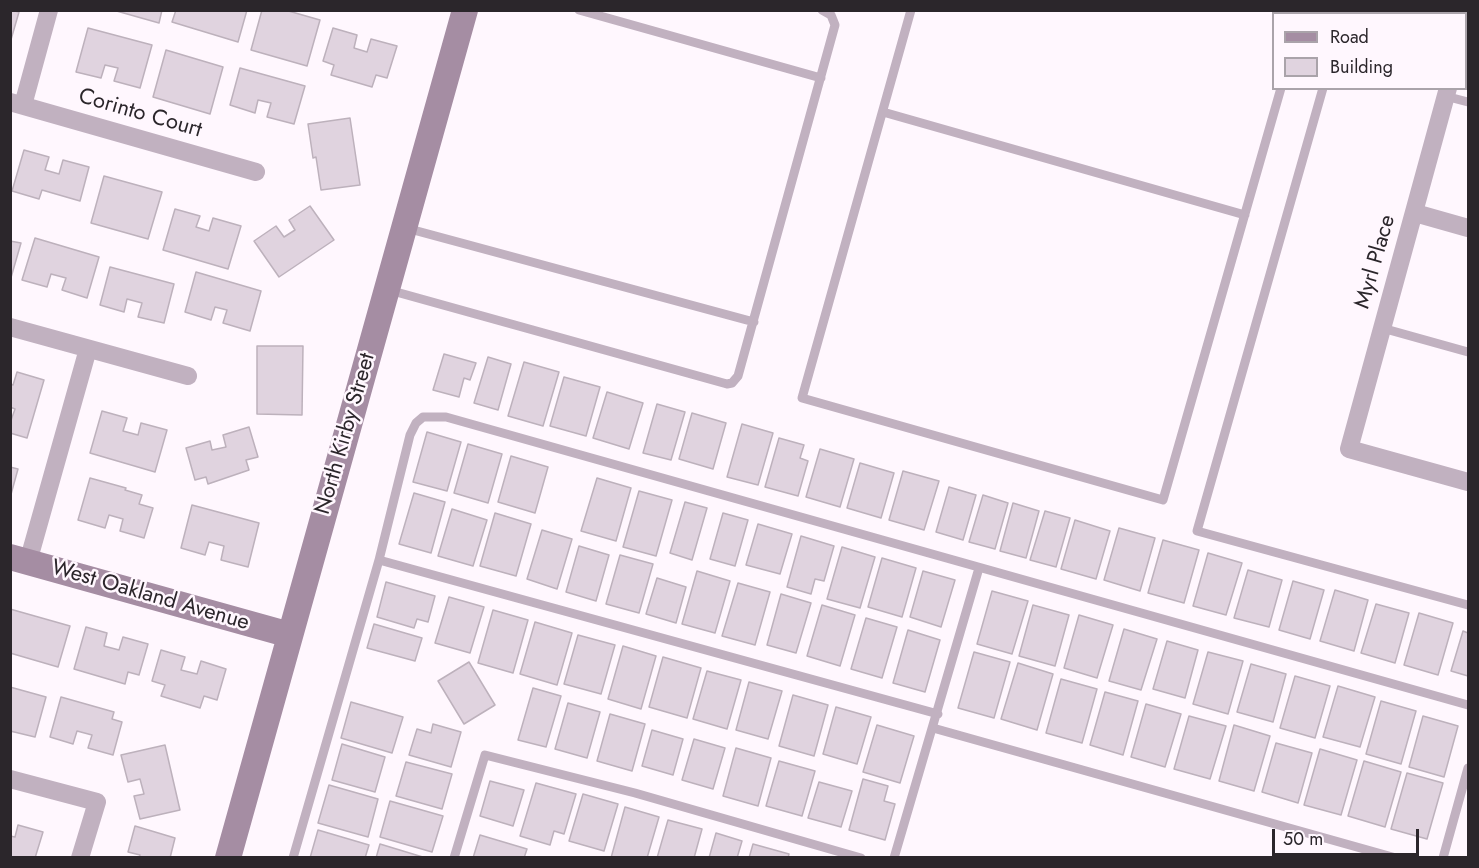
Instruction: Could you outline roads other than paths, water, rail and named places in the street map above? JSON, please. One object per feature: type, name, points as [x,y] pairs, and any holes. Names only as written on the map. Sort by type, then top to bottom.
[{"type":"street","points":[[17,103],[49,10]]},
{"type":"street","name":"North Kirby Street","points":[[228,858],[404,228],[462,11]]},
{"type":"street","name":"Myrl Place","points":[[1447,92],[1349,449],[1468,482]]},
{"type":"street","name":"Corinto Court","points":[[17,103],[256,172]]},
{"type":"street","points":[[1415,213],[1468,228]]},
{"type":"street","points":[[10,327],[188,376]]},
{"type":"street","points":[[19,560],[88,349]]},
{"type":"street","name":"West Oakland Avenue","points":[[19,560],[290,635]]},
{"type":"street","points":[[10,779],[97,802],[80,858]]},
{"type":"lane","points":[[579,10],[821,78]]},
{"type":"lane","points":[[386,289],[727,384],[732,383],[738,376],[754,322],[835,25],[831,15],[822,10]]},
{"type":"lane","points":[[911,10],[802,398],[1163,500],[1280,90]]},
{"type":"lane","points":[[1322,90],[1197,531],[1468,605]]},
{"type":"lane","points":[[1447,92],[1468,102]]},
{"type":"lane","points":[[883,112],[1245,215]]},
{"type":"lane","points":[[404,228],[754,322]]},
{"type":"lane","points":[[1382,328],[1468,352]]},
{"type":"lane","points":[[292,858],[379,560],[410,435],[416,423],[423,417],[434,415],[1468,705]]},
{"type":"lane","points":[[379,560],[938,714]]},
{"type":"lane","points":[[894,858],[979,568]]},
{"type":"lane","points":[[933,728],[1396,858]]},
{"type":"lane","points":[[454,858],[485,755],[635,793],[861,858]]},
{"type":"lane","points":[[1443,858],[1468,768]]}]
